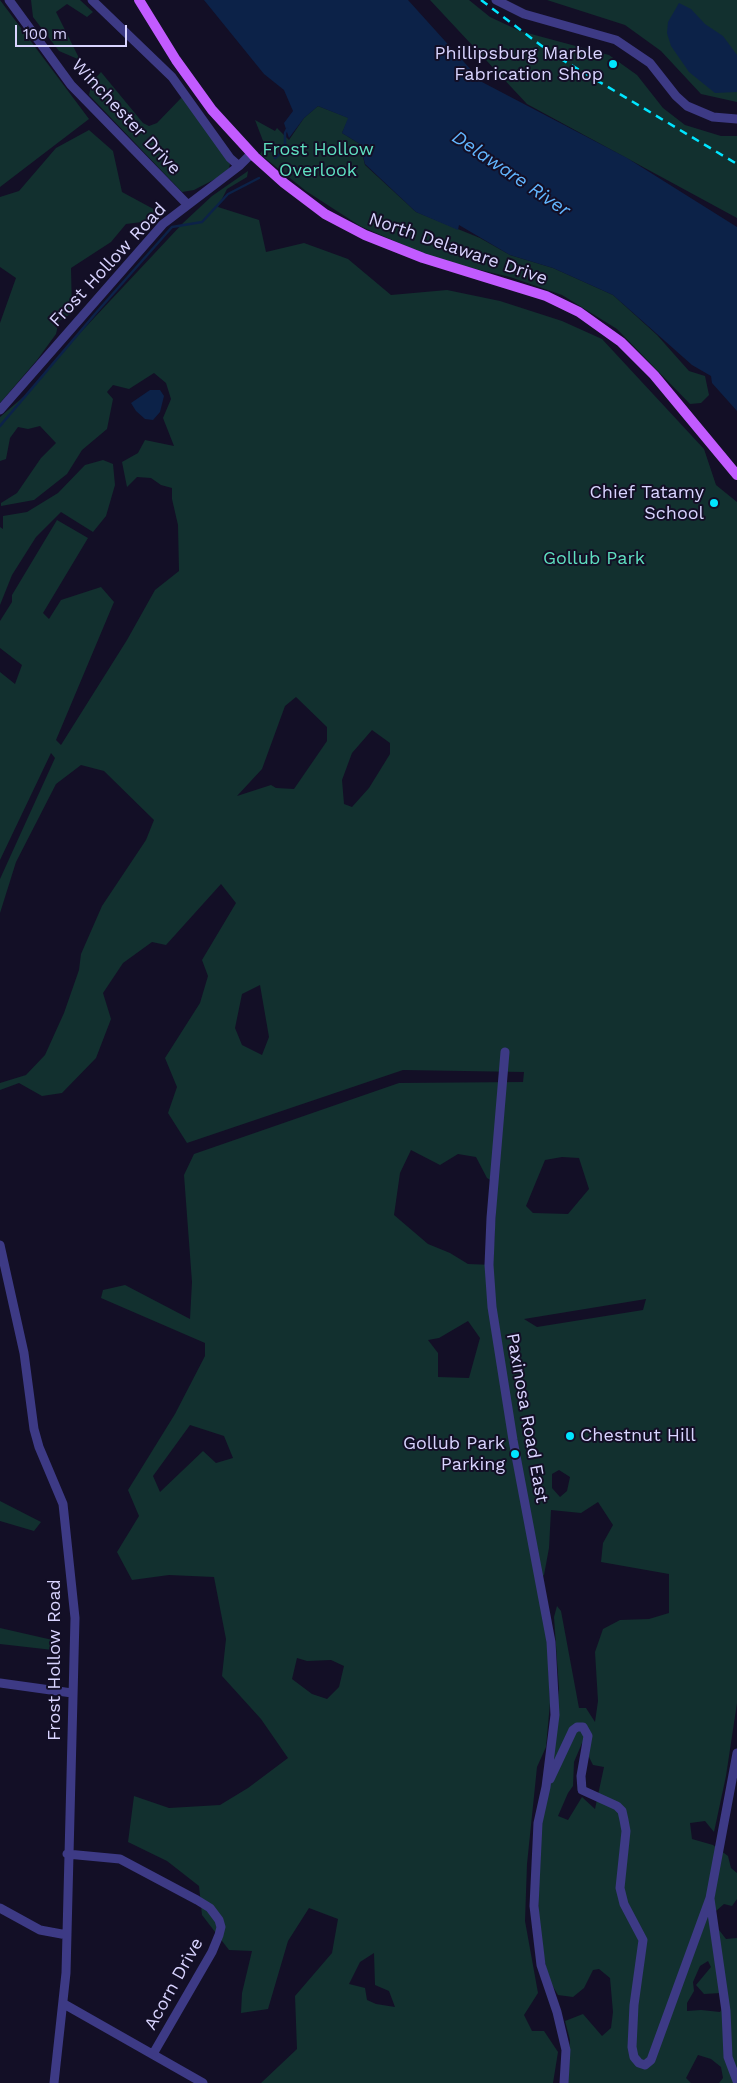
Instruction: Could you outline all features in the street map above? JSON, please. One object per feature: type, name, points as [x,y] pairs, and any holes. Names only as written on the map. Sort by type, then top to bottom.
[{"type":"main road","name":"North Delaware Drive","points":[[140,0],[196,90],[251,154],[304,199],[325,214],[365,235],[423,258],[546,296],[593,321],[621,342],[654,375],[737,475]]},
{"type":"street","name":"Winchester Drive","points":[[9,0],[71,85],[188,204]]},
{"type":"street","points":[[92,0],[172,77],[230,158],[239,166]]},
{"type":"street","points":[[496,0],[524,14],[616,40],[650,64],[676,96],[687,106],[713,117],[737,119]]},
{"type":"street","name":"Frost Hollow Road","points":[[0,410],[154,234],[188,204],[239,166],[251,154]]},
{"type":"street","name":"Paxinosa Road East","points":[[505,1052],[491,1218],[491,1301],[506,1397],[551,1642],[555,1715],[546,1788],[538,1823],[534,1867],[534,1915],[541,1965],[557,2012],[566,2050],[564,2083]]},
{"type":"street","name":"Frost Hollow Road","points":[[0,1245],[24,1353],[34,1429],[39,1447],[63,1504],[75,1618],[64,2004],[54,2083]]},
{"type":"street","points":[[0,1683],[72,1694]]},
{"type":"street","name":"Paxinosa Road East","points":[[546,1788],[573,1730],[577,1727],[583,1727],[588,1736],[581,1776],[582,1790],[617,1806],[622,1811],[626,1831],[620,1888],[624,1904],[643,1940],[634,2005],[632,2047],[634,2057],[639,2063],[645,2065],[651,2060],[710,1898]]},
{"type":"street","points":[[737,1753],[737,1765],[710,1898],[726,2011],[728,2057],[737,2081]]},
{"type":"street","name":"Acorn Drive","points":[[68,1854],[120,1859],[210,1908],[219,1920],[221,1927],[212,1952],[153,2054]]},
{"type":"street","points":[[0,1908],[40,1930],[67,1935]]},
{"type":"street","points":[[64,2004],[203,2083]]},
{"type":"green space","points":[[0,0],[89,119],[0,187]]},
{"type":"green space","points":[[31,0],[80,0],[93,12],[87,17],[67,4],[56,12],[80,60],[59,51],[33,17]]},
{"type":"green space","points":[[430,0],[469,0],[490,17],[520,31],[609,55],[637,75],[663,108],[685,125],[721,136],[737,136],[737,218],[527,104]]},
{"type":"green space","points":[[547,0],[737,0],[737,102],[701,94],[661,51],[625,25]]},
{"type":"green space","points":[[101,72],[143,123],[149,126],[157,123],[183,96],[230,164],[229,168],[219,177],[194,190],[182,192],[89,95],[92,82]]},
{"type":"green space","name":"Frost Hollow Overlook","points":[[318,106],[349,118],[342,133],[360,144],[365,165],[416,212],[480,238],[510,255],[553,268],[613,295],[657,335],[689,371],[705,376],[709,395],[701,403],[690,404],[617,329],[562,295],[510,277],[438,260],[360,226],[306,191],[260,154],[265,146],[255,120],[275,131],[277,128],[289,140],[304,118]]},
{"type":"green space","points":[[89,130],[113,151],[122,192],[159,212],[150,221],[126,224],[111,242],[71,268],[72,313],[59,321],[56,334],[37,360],[0,403],[0,323],[16,278],[0,267],[0,197],[19,191],[56,148]]},
{"type":"green space","name":"Gollub Park","points":[[248,171],[247,177],[227,189],[218,207],[259,220],[266,252],[304,243],[348,259],[391,295],[447,290],[500,301],[562,321],[602,339],[704,449],[716,485],[737,502],[737,1703],[726,1776],[714,1832],[705,1821],[690,1823],[692,1839],[713,1845],[728,1856],[731,1868],[737,1873],[737,1899],[732,1906],[724,1904],[709,1917],[726,1939],[737,1938],[737,2083],[719,2083],[723,2078],[721,2067],[711,2059],[698,2055],[686,2078],[691,2083],[567,2083],[570,2040],[565,2021],[583,2014],[602,2036],[611,2028],[613,2012],[610,1978],[599,1969],[593,1970],[584,1988],[573,1997],[558,1995],[549,1980],[539,1936],[537,1850],[554,1737],[559,1689],[554,1617],[557,1606],[561,1611],[579,1708],[586,1708],[595,1722],[598,1701],[595,1652],[603,1629],[620,1620],[649,1619],[669,1613],[669,1574],[601,1562],[603,1543],[613,1525],[598,1502],[581,1513],[551,1510],[549,1548],[544,1575],[537,1581],[547,1632],[550,1703],[546,1747],[537,1767],[527,1864],[525,1921],[538,1993],[524,2015],[532,2031],[544,2031],[558,2052],[553,2083],[261,2083],[297,2049],[295,1996],[332,1953],[338,1919],[309,1908],[288,1941],[268,2009],[241,2013],[242,1993],[252,1951],[229,1950],[202,1915],[199,1886],[167,1861],[128,1842],[134,1796],[169,1808],[220,1805],[248,1788],[288,1758],[261,1719],[222,1676],[226,1639],[214,1577],[169,1575],[132,1580],[117,1552],[139,1516],[128,1490],[175,1414],[205,1356],[205,1343],[101,1298],[103,1290],[125,1285],[190,1319],[192,1282],[184,1175],[194,1154],[399,1083],[523,1082],[524,1072],[403,1070],[187,1143],[168,1113],[177,1087],[165,1058],[200,1003],[208,976],[202,960],[236,903],[221,884],[166,945],[152,942],[123,963],[103,993],[111,1019],[96,1058],[62,1093],[42,1096],[19,1083],[0,1090],[0,1083],[26,1075],[45,1055],[64,1013],[79,970],[81,954],[102,906],[146,840],[154,820],[104,771],[81,765],[56,784],[16,862],[0,913],[0,879],[55,758],[51,753],[0,860],[0,672],[15,684],[22,665],[0,648],[0,621],[12,602],[12,595],[57,520],[88,538],[43,613],[49,619],[61,600],[101,587],[114,602],[56,740],[61,745],[127,640],[155,590],[179,571],[178,525],[172,499],[172,488],[161,485],[151,478],[137,477],[127,487],[122,462],[138,453],[145,440],[174,446],[163,418],[171,399],[166,383],[154,373],[129,389],[113,385],[107,392],[113,399],[107,429],[82,450],[67,474],[34,500],[1,506],[1,503],[17,493],[41,458],[56,443],[40,426],[28,429],[18,427],[10,438],[6,459],[0,461],[0,417],[29,392],[80,333],[183,223],[212,196]],"holes":[[[296,697],[327,727],[327,741],[294,789],[276,788],[271,785],[237,796],[262,769],[285,706]],[[372,730],[390,743],[390,754],[369,788],[352,807],[344,804],[342,780],[352,753]],[[260,985],[269,1037],[262,1055],[242,1045],[235,1028],[242,994]],[[411,1150],[440,1165],[458,1154],[476,1157],[487,1178],[497,1184],[493,1265],[468,1264],[450,1253],[428,1244],[394,1215],[400,1173]],[[562,1157],[579,1158],[589,1189],[568,1214],[533,1213],[526,1206],[545,1160]],[[646,1299],[643,1310],[537,1327],[524,1319]],[[468,1321],[480,1338],[469,1378],[438,1377],[438,1353],[428,1340],[439,1338]],[[190,1425],[224,1436],[233,1458],[216,1463],[203,1451],[160,1492],[153,1476]],[[559,1470],[570,1477],[567,1491],[560,1497],[552,1488],[552,1474]],[[297,1658],[307,1661],[331,1660],[344,1666],[339,1687],[327,1699],[312,1694],[292,1679]],[[582,1743],[593,1765],[604,1767],[595,1809],[582,1797],[568,1820],[558,1816],[573,1786],[574,1762]],[[374,1953],[375,1985],[389,1991],[395,2007],[376,2004],[367,2000],[365,1988],[349,1984],[360,1962]],[[708,1961],[711,1967],[696,1985],[704,1994],[721,1993],[726,2002],[720,2012],[687,2011],[687,2003],[694,1991],[693,1982],[700,1966]]]},
{"type":"green space","points":[[103,460],[113,464],[115,485],[106,516],[93,532],[61,512],[36,537],[12,575],[0,605],[0,527],[3,529],[3,516],[27,512],[58,493],[85,465]]},
{"type":"green space","points":[[0,1501],[41,1522],[34,1531],[0,1521]]},
{"type":"green space","points":[[0,1628],[57,1641],[53,1650],[0,1644]]},
{"type":"water","name":"Delaware River","points":[[204,0],[408,0],[482,82],[627,158],[737,227],[737,411],[712,383],[711,376],[692,365],[613,295],[553,268],[510,255],[459,225],[458,230],[416,212],[365,164],[360,144],[342,133],[348,118],[318,106],[304,118],[289,138],[284,123],[293,111],[284,90],[264,74]]},
{"type":"water","points":[[679,3],[691,9],[705,24],[723,36],[737,55],[737,92],[715,93],[689,72],[671,46],[667,33],[668,22]]},
{"type":"water","points":[[150,390],[160,390],[164,396],[160,412],[153,420],[145,419],[136,411],[131,403]]},
{"type":"waterway","points":[[275,158],[285,149],[285,133],[287,129]]},
{"type":"waterway","points":[[0,426],[172,227],[202,222],[228,194],[259,178]]},
{"type":"railway","points":[[481,0],[551,53],[737,164]]},
{"type":"place","name":"Phillipsburg Marble Fabrication Shop","points":[[613,64]]},
{"type":"place","name":"Chief Tatamy School","points":[[714,503]]},
{"type":"place","name":"Chestnut Hill","points":[[570,1436]]},
{"type":"place","name":"Gollub Park Parking","points":[[515,1454]]}]
